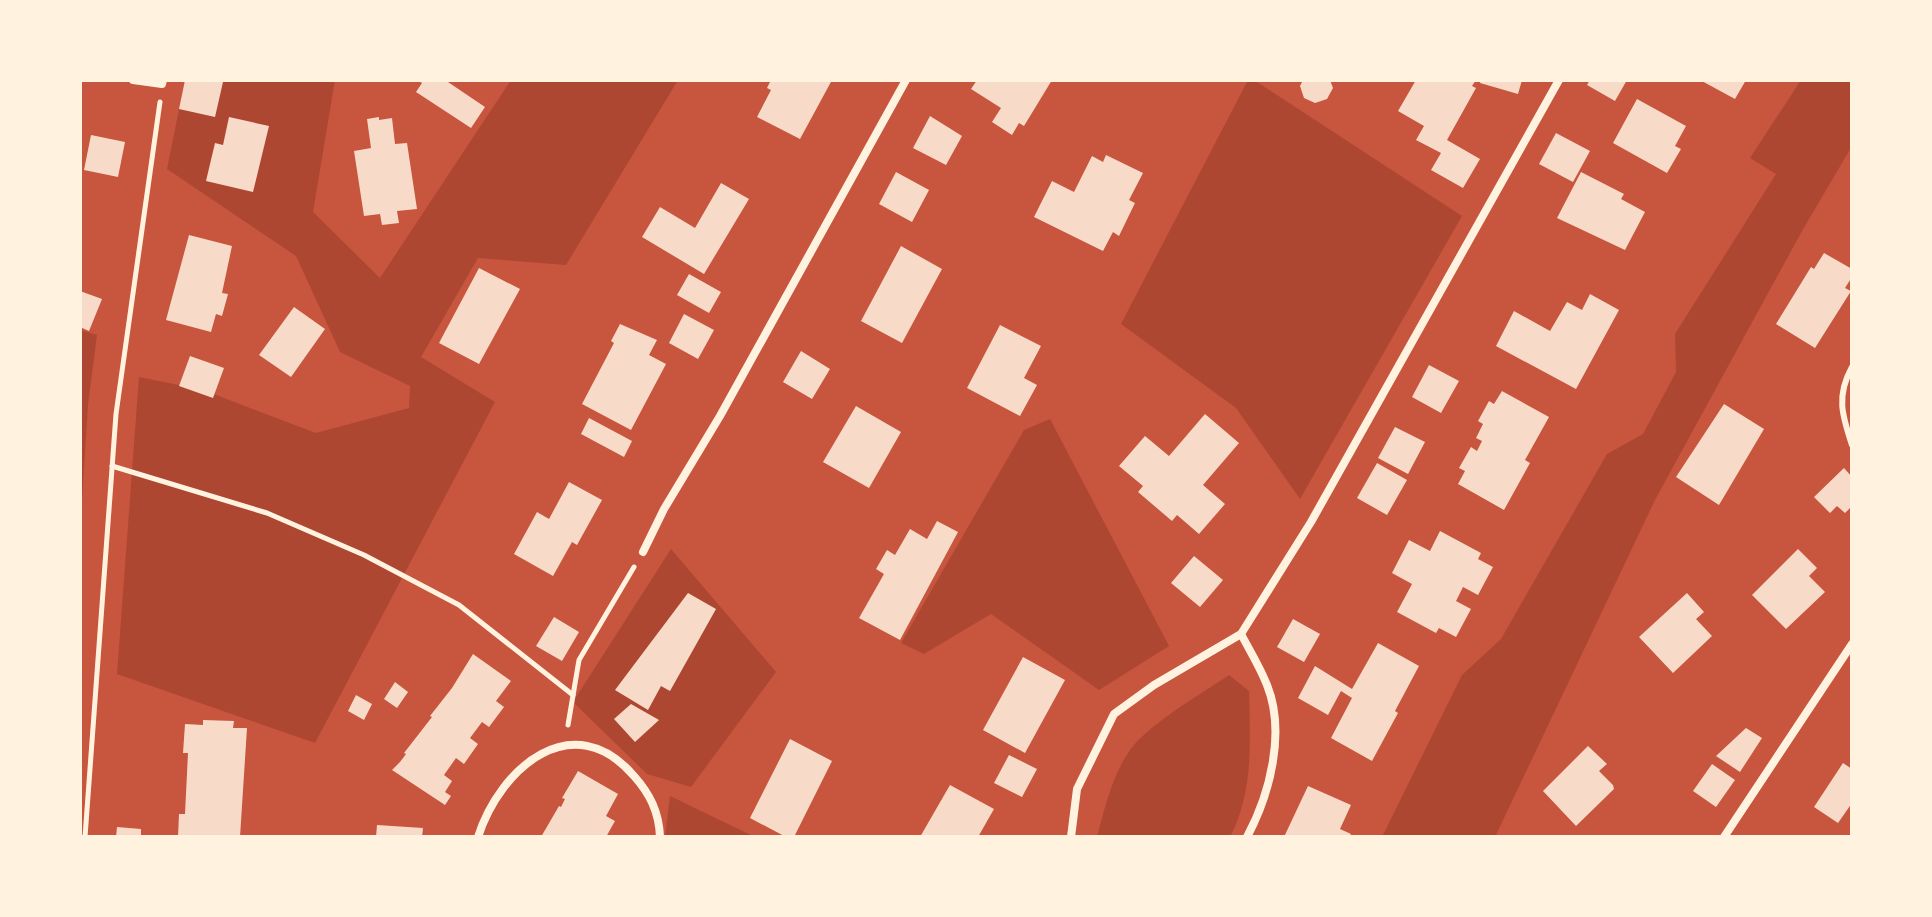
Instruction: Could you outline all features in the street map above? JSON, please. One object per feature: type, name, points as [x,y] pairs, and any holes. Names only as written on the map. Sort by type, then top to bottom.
[{"type":"street","points":[[133,80],[163,82]]},
{"type":"street","points":[[643,552],[664,509],[720,416],[906,80]]},
{"type":"street","points":[[1071,837],[1077,789],[1114,714],[1154,685],[1241,634],[1311,522],[1559,80]]},
{"type":"street","points":[[1241,634],[1268,687],[1276,728],[1270,776],[1255,823],[1247,837]]},
{"type":"street","points":[[1724,837],[1852,644]]},
{"type":"street","points":[[478,837],[488,813],[518,771],[539,755],[565,744],[586,743],[609,752],[625,765],[653,802],[660,837]]},
{"type":"lane","points":[[1852,367],[1840,408],[1852,445]]},
{"type":"path","points":[[85,837],[116,414],[163,82]]},
{"type":"path","points":[[112,466],[267,513],[364,555],[459,605],[573,695]]},
{"type":"path","points":[[565,744],[579,660],[643,552]]},
{"type":"shaded area","points":[[185,80],[335,80],[313,212],[380,278],[511,80],[678,80],[566,265],[478,258],[421,357],[495,402],[315,743],[117,674],[139,377],[203,390],[316,433],[409,408],[410,386],[340,352],[296,256],[167,169]]},
{"type":"shaded area","points":[[1248,80],[1254,80],[1462,216],[1300,499],[1236,408],[1121,324]]},
{"type":"shaded area","points":[[1801,80],[1852,80],[1852,146],[1655,500],[1495,837],[1382,837],[1462,675],[1501,639],[1607,454],[1643,434],[1676,372],[1675,334],[1776,174],[1750,158]]},
{"type":"shaded area","points":[[80,330],[97,335],[88,405],[80,532]]},
{"type":"shaded area","points":[[1050,419],[1169,646],[1099,690],[991,614],[924,654],[901,643],[1024,430]]},
{"type":"shaded area","points":[[671,549],[776,672],[691,787],[647,774],[573,702]]},
{"type":"shaded area","points":[[1229,675],[1249,691],[1250,728],[1247,784],[1238,820],[1230,837],[1097,837],[1114,781],[1130,750],[1163,719]]},
{"type":"shaded area","points":[[670,796],[755,837],[665,837]]},
{"type":"building","points":[[185,80],[223,82],[215,117],[179,109]]},
{"type":"building","points":[[417,80],[445,80],[485,107],[471,128],[416,92],[422,83]]},
{"type":"building","points":[[771,80],[832,80],[800,139],[757,117],[771,90],[767,88]]},
{"type":"building","points":[[977,80],[1052,80],[1024,126],[1019,123],[1012,135],[992,122],[1001,108],[971,89]]},
{"type":"building","points":[[1303,80],[1330,80],[1333,88],[1327,99],[1315,103],[1304,98],[1300,86]]},
{"type":"building","points":[[1416,80],[1476,80],[1472,86],[1476,88],[1447,140],[1480,159],[1463,188],[1431,170],[1441,153],[1416,140],[1424,126],[1398,111]]},
{"type":"building","points":[[1481,80],[1522,80],[1518,94],[1480,83]]},
{"type":"building","points":[[1590,80],[1627,80],[1615,101],[1587,85]]},
{"type":"building","points":[[1700,80],[1746,80],[1735,99]]},
{"type":"building","points":[[1637,99],[1686,126],[1675,146],[1681,149],[1667,173],[1613,143]]},
{"type":"building","points":[[930,116],[962,136],[946,165],[913,148]]},
{"type":"building","points":[[229,117],[269,126],[253,192],[206,181],[215,143],[223,145]]},
{"type":"building","points":[[379,117],[379,120],[392,118],[395,144],[407,143],[417,209],[397,211],[399,223],[382,225],[380,214],[364,216],[354,151],[371,148],[367,119]]},
{"type":"building","points":[[1556,133],[1590,151],[1573,182],[1539,164]]},
{"type":"building","points":[[91,135],[125,142],[118,177],[84,170]]},
{"type":"building","points":[[1106,155],[1143,173],[1129,200],[1135,203],[1119,236],[1113,232],[1103,251],[1034,217],[1052,181],[1074,192],[1092,156],[1103,162]]},
{"type":"building","points":[[896,172],[929,190],[912,222],[879,204]]},
{"type":"building","points":[[1581,172],[1624,194],[1621,199],[1645,212],[1625,250],[1557,218]]},
{"type":"building","points":[[721,183],[749,199],[704,274],[642,237],[660,207],[695,228]]},
{"type":"building","points":[[189,235],[232,246],[222,293],[228,294],[222,316],[216,314],[211,332],[166,320]]},
{"type":"building","points":[[901,246],[942,269],[902,343],[861,321]]},
{"type":"building","points":[[1824,253],[1852,269],[1852,277],[1845,288],[1851,291],[1815,348],[1776,324],[1811,267],[1814,269]]},
{"type":"building","points":[[479,268],[520,289],[479,364],[439,343]]},
{"type":"building","points":[[689,274],[721,292],[709,313],[677,295]]},
{"type":"building","points":[[80,291],[102,299],[89,331],[80,327]]},
{"type":"building","points":[[1590,294],[1619,310],[1576,389],[1496,346],[1514,311],[1550,331],[1567,302],[1582,310]]},
{"type":"building","points":[[294,307],[325,329],[291,377],[259,355]]},
{"type":"building","points":[[684,314],[714,330],[698,359],[669,343]]},
{"type":"building","points":[[620,324],[657,340],[649,355],[666,364],[631,430],[582,404],[614,343],[611,341]]},
{"type":"building","points":[[1000,325],[1041,346],[1024,378],[1037,385],[1020,416],[967,388]]},
{"type":"building","points":[[801,351],[830,369],[812,399],[783,382]]},
{"type":"building","points":[[190,356],[224,368],[213,398],[179,386]]},
{"type":"building","points":[[1429,365],[1459,381],[1441,413],[1412,397]]},
{"type":"building","points":[[1502,391],[1549,417],[1525,460],[1530,463],[1504,510],[1458,484],[1465,471],[1459,468],[1471,447],[1477,451],[1482,441],[1476,438],[1483,424],[1478,421],[1489,401],[1494,404]]},
{"type":"building","points":[[1724,404],[1764,429],[1719,505],[1676,477]]},
{"type":"building","points":[[856,406],[901,432],[869,488],[823,462]]},
{"type":"building","points":[[1205,414],[1239,443],[1203,485],[1225,504],[1199,534],[1177,515],[1172,521],[1138,492],[1143,486],[1119,466],[1145,436],[1169,456]]},
{"type":"building","points":[[589,418],[632,441],[624,457],[581,434]]},
{"type":"building","points":[[1395,427],[1425,442],[1408,474],[1378,458]]},
{"type":"building","points":[[1377,463],[1407,480],[1387,515],[1357,498]]},
{"type":"building","points":[[1844,468],[1852,477],[1852,506],[1845,513],[1837,506],[1830,513],[1814,497]]},
{"type":"building","points":[[569,482],[602,500],[577,545],[572,542],[553,576],[514,554],[537,512],[549,519]]},
{"type":"building","points":[[937,521],[958,532],[900,640],[859,618],[884,574],[876,569],[887,550],[895,555],[910,529],[927,539]]},
{"type":"building","points":[[1440,531],[1481,553],[1478,559],[1493,567],[1478,595],[1463,587],[1456,601],[1471,609],[1456,637],[1439,628],[1436,633],[1397,612],[1412,584],[1392,573],[1409,540],[1430,551]]},
{"type":"building","points":[[1798,549],[1817,568],[1809,576],[1825,592],[1786,629],[1752,595]]},
{"type":"building","points":[[1194,556],[1223,580],[1200,607],[1171,583]]},
{"type":"building","points":[[688,593],[716,609],[670,691],[661,686],[648,710],[615,690]]},
{"type":"building","points":[[1687,593],[1704,612],[1696,619],[1712,636],[1673,673],[1639,637]]},
{"type":"building","points":[[554,617],[579,632],[562,661],[536,646]]},
{"type":"building","points":[[1293,619],[1320,634],[1304,662],[1277,647]]},
{"type":"building","points":[[1378,643],[1419,666],[1372,761],[1331,738],[1352,698],[1341,691],[1328,715],[1298,698],[1315,666],[1352,689]]},
{"type":"building","points":[[473,654],[511,681],[496,701],[504,707],[489,727],[482,722],[470,738],[478,744],[464,764],[456,758],[444,775],[452,781],[445,792],[451,796],[445,805],[392,770],[432,717]]},
{"type":"building","points":[[1023,657],[1065,680],[1025,753],[983,730]]},
{"type":"building","points":[[395,682],[408,692],[397,708],[384,699]]},
{"type":"building","points":[[356,695],[372,704],[364,720],[348,711]]},
{"type":"building","points":[[631,704],[659,720],[635,742],[614,719]]},
{"type":"building","points":[[203,720],[234,721],[233,728],[247,728],[240,837],[178,837],[179,814],[185,814],[188,753],[183,753],[185,724],[203,725]]},
{"type":"building","points":[[1746,728],[1762,738],[1740,772],[1716,756]]},
{"type":"building","points":[[790,739],[832,761],[794,837],[786,837],[750,818]]},
{"type":"building","points":[[1588,746],[1607,764],[1599,771],[1614,789],[1576,826],[1543,791]]},
{"type":"building","points":[[1009,755],[1037,769],[1022,797],[994,783]]},
{"type":"building","points":[[1843,763],[1852,769],[1852,803],[1838,823],[1814,807]]},
{"type":"building","points":[[1712,764],[1735,780],[1716,807],[1693,791]]},
{"type":"building","points":[[578,771],[618,794],[606,816],[615,821],[606,837],[541,837],[561,807],[565,799],[562,798]]},
{"type":"building","points":[[950,785],[994,809],[978,837],[920,837]]},
{"type":"building","points":[[1308,786],[1351,805],[1340,829],[1351,834],[1349,837],[1284,837]]},
{"type":"building","points":[[377,825],[423,828],[422,837],[376,837]]},
{"type":"building","points":[[117,827],[141,829],[141,837],[116,837]]}]
